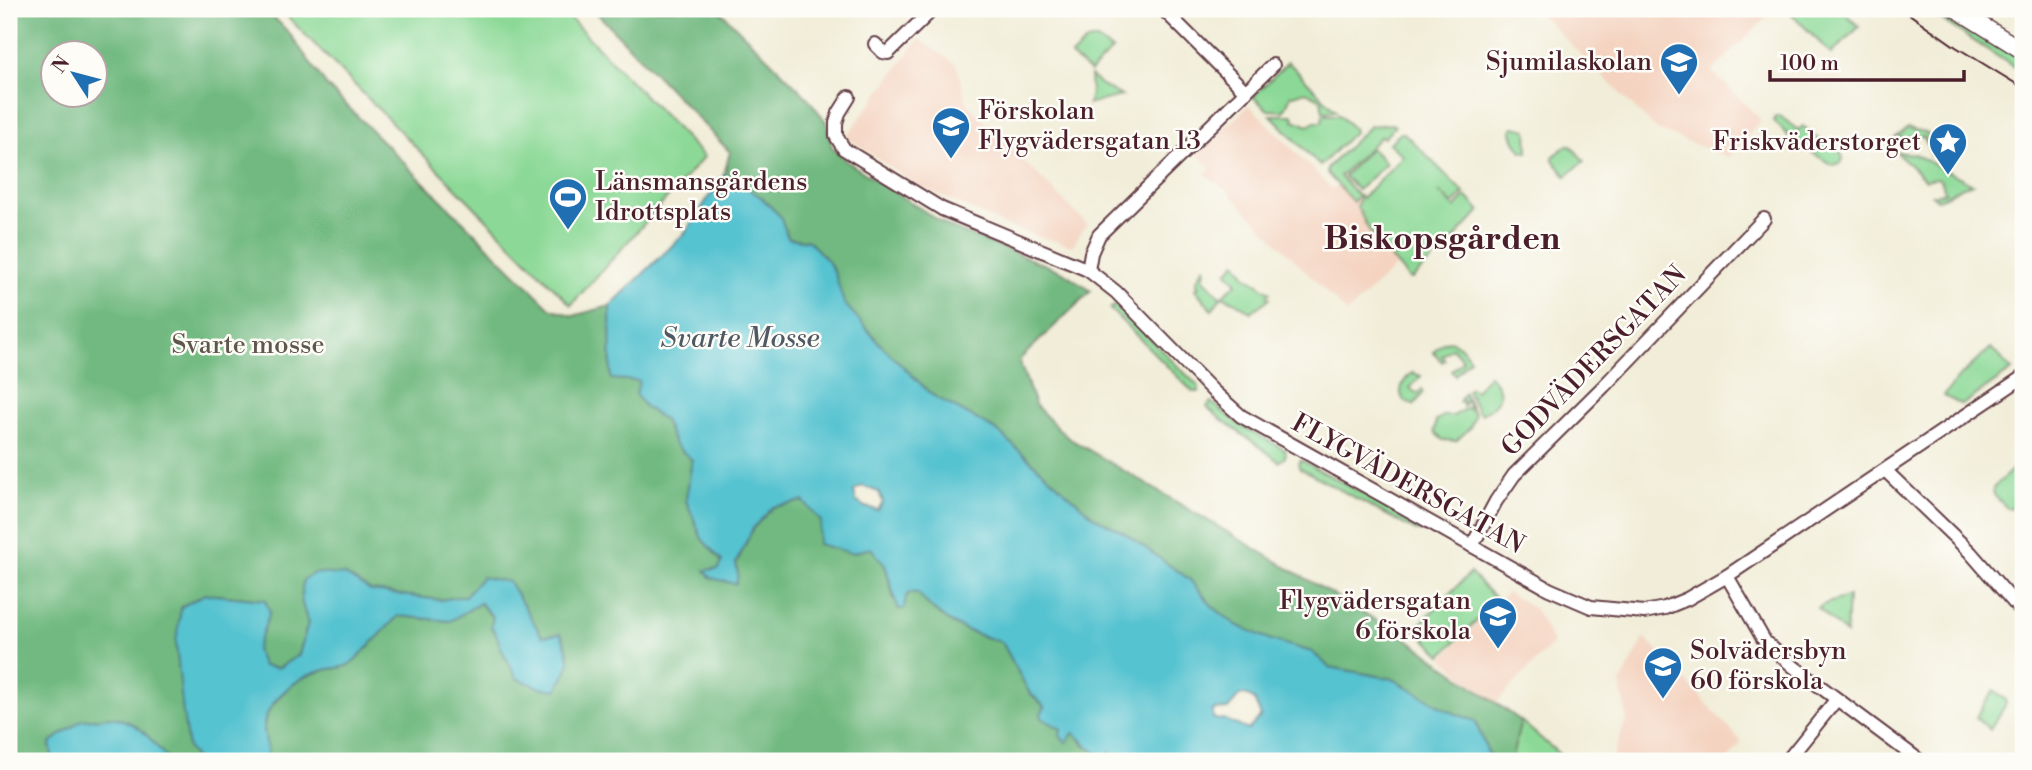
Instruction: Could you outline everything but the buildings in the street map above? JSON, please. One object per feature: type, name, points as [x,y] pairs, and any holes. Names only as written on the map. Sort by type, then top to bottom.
[{"type":"street","points":[[875,44],[888,53],[933,9]]},
{"type":"street","points":[[1163,9],[1246,92]]},
{"type":"street","points":[[1956,9],[2023,51]]},
{"type":"street","points":[[1088,270],[1091,253],[1099,235],[1273,65]]},
{"type":"street","name":"FLYGVÄDERSGATAN","points":[[849,97],[839,113],[836,136],[844,149],[859,161],[942,209],[1088,270],[1116,292],[1241,416],[1549,589],[1603,609],[1644,612],[1665,608],[1687,599],[1727,576],[1886,471],[2023,377]]},
{"type":"street","name":"GODVÄDERSGATAN","points":[[1472,546],[1496,501],[1520,469],[1604,386],[1764,219]]},
{"type":"street","points":[[1886,471],[1970,552],[2023,613]]},
{"type":"street","points":[[1727,576],[1765,642],[1836,700],[1920,761]]},
{"type":"street","points":[[1787,761],[1836,700]]},
{"type":"shaded area","name":"Sjumilaskolan","points":[[1535,9],[1775,9],[1712,71],[1761,120],[1728,157],[1657,130]]},
{"type":"shaded area","name":"Förskolan Flygvädersgatan 13","points":[[919,39],[956,64],[968,105],[1087,224],[1072,246],[1013,229],[912,182],[846,137]]},
{"type":"shaded area","points":[[1249,105],[1332,189],[1344,180],[1414,249],[1347,313],[1226,190],[1205,174],[1210,168],[1197,154]]},
{"type":"shaded area","name":"Flygvädersgatan 6 förskola","points":[[1507,592],[1535,609],[1553,643],[1497,702],[1443,658]]},
{"type":"shaded area","name":"Solvädersbyn 60 förskola","points":[[1645,637],[1742,742],[1727,761],[1611,761],[1627,717],[1620,684]]},
{"type":"green space","name":"Svarte mosse","points":[[9,9],[266,9],[289,33],[327,86],[550,308],[573,316],[610,306],[611,378],[640,381],[645,407],[664,420],[675,445],[692,460],[686,500],[702,539],[722,561],[719,569],[706,570],[738,575],[736,564],[753,528],[773,507],[803,501],[851,553],[871,548],[885,565],[894,599],[906,597],[910,592],[918,593],[945,619],[966,630],[1002,642],[1029,692],[1079,737],[1084,745],[1110,751],[1118,761],[267,761],[265,720],[277,700],[290,687],[313,673],[352,663],[398,616],[450,621],[480,603],[493,618],[491,627],[516,678],[542,636],[508,582],[465,596],[440,600],[371,591],[345,575],[301,600],[308,623],[299,655],[277,668],[263,666],[255,650],[261,632],[265,600],[205,594],[176,642],[188,748],[198,761],[170,761],[162,753],[82,720],[50,743],[53,761],[9,761]]},
{"type":"green space","name":"Länsmansgårdens Idrottsplats","points":[[280,9],[561,9],[704,157],[571,305]]},
{"type":"green space","points":[[593,9],[718,9],[807,97],[827,123],[832,147],[846,161],[949,227],[1063,272],[1091,291],[1019,360],[1035,405],[1067,437],[1406,638],[1521,721],[1511,761],[1496,761],[1488,753],[1475,721],[1449,711],[1393,679],[1329,667],[1312,652],[1271,640],[1236,625],[1213,607],[1190,580],[1123,532],[1094,517],[996,430],[932,395],[843,303],[835,274],[828,261],[809,241],[788,238],[780,216],[761,197],[724,174],[730,152]]},
{"type":"green space","points":[[1841,9],[1859,27],[1831,54],[1789,11]]},
{"type":"green space","points":[[1925,9],[1943,9],[2023,59],[2023,73]]},
{"type":"green space","points":[[1097,40],[1112,50],[1090,72],[1071,56],[1087,41]]},
{"type":"green space","points":[[1288,62],[1336,111],[1323,112],[1321,100],[1305,91],[1291,96],[1284,111],[1268,110],[1253,97]]},
{"type":"green space","points":[[1090,76],[1122,96],[1088,104],[1091,94]]},
{"type":"green space","points":[[1271,115],[1293,115],[1294,120],[1308,126],[1322,122],[1323,115],[1339,115],[1354,132],[1320,166]]},
{"type":"green space","points":[[1780,116],[1798,130],[1803,126],[1817,138],[1837,148],[1842,155],[1841,163],[1832,165],[1792,140],[1774,121],[1775,117]]},
{"type":"green space","points":[[1370,126],[1395,126],[1384,138],[1381,136],[1340,176],[1358,196],[1353,202],[1327,173],[1327,168]]},
{"type":"green space","points":[[1514,127],[1527,130],[1528,152],[1522,151],[1515,141],[1511,130]]},
{"type":"green space","points":[[1908,128],[1927,133],[1948,151],[1948,155],[1937,158],[1931,156],[1924,137],[1895,138]]},
{"type":"green space","points":[[1401,133],[1464,193],[1453,205],[1439,192],[1455,208],[1466,196],[1480,211],[1412,279],[1409,279],[1371,234],[1357,207],[1360,196],[1362,198],[1403,156],[1389,143]]},
{"type":"green space","points":[[1567,145],[1584,161],[1566,176],[1553,157]]},
{"type":"green space","points":[[1371,148],[1386,163],[1358,190],[1344,176]]},
{"type":"green space","points":[[1897,152],[1914,154],[1973,184],[1936,199],[1932,195],[1945,192],[1942,182],[1938,178],[1925,180]]},
{"type":"green space","points":[[1236,262],[1247,277],[1270,292],[1267,296],[1270,298],[1251,312],[1222,296],[1237,283],[1227,272]]},
{"type":"green space","points":[[1204,267],[1206,269],[1203,278],[1221,297],[1212,310],[1195,289],[1199,286],[1196,282]]},
{"type":"green space","points":[[1115,305],[1199,387],[1199,392],[1193,392],[1110,309]]},
{"type":"green space","points":[[1452,341],[1461,347],[1470,359],[1455,375],[1451,371],[1463,360],[1452,348],[1442,356],[1445,360],[1442,362],[1433,352],[1444,342]]},
{"type":"green space","points":[[1991,348],[2012,370],[1962,405],[1944,396],[1957,379]]},
{"type":"green space","points":[[1412,373],[1421,376],[1410,388],[1417,394],[1422,390],[1423,393],[1414,405],[1401,395],[1404,382]]},
{"type":"green space","points":[[1489,375],[1500,392],[1494,405],[1482,414],[1467,391],[1470,388],[1475,391]]},
{"type":"green space","points":[[1464,393],[1475,415],[1470,428],[1456,441],[1443,440],[1434,432],[1436,421],[1467,408],[1470,410],[1466,400],[1463,406],[1462,401],[1459,402]]},
{"type":"green space","points":[[1211,402],[1241,426],[1286,450],[1285,457],[1279,462],[1224,422],[1207,407]]},
{"type":"green space","points":[[1301,460],[1417,523],[1420,531],[1300,468],[1298,463]]},
{"type":"green space","points":[[2019,463],[2023,464],[2023,497],[2013,507],[2007,508],[1994,495],[1993,488]]},
{"type":"green space","points":[[1470,573],[1497,600],[1442,655],[1415,629]]},
{"type":"green space","points":[[1848,596],[1846,634],[1818,608]]},
{"type":"green space","points":[[1994,690],[2005,699],[2006,704],[1990,730],[1976,717]]},
{"type":"green space","points":[[1521,721],[1567,761],[1511,761]]},
{"type":"water","name":"Svarte Mosse","points":[[724,174],[761,197],[780,216],[788,238],[809,241],[828,261],[844,303],[880,344],[932,395],[996,430],[1094,517],[1123,532],[1190,580],[1213,607],[1236,625],[1271,640],[1312,652],[1329,667],[1393,679],[1449,711],[1475,721],[1488,753],[1496,761],[1118,761],[1110,751],[1107,757],[1096,752],[1073,733],[1067,743],[1060,736],[1061,729],[1042,718],[1041,713],[1045,707],[1029,692],[1002,642],[956,625],[936,612],[918,593],[910,592],[906,597],[904,609],[898,609],[885,565],[871,548],[851,553],[818,544],[821,521],[803,501],[773,507],[753,528],[736,563],[736,584],[711,578],[705,570],[719,569],[722,561],[702,539],[686,500],[692,460],[675,445],[664,420],[645,407],[636,395],[639,381],[611,379],[610,306],[685,233]],"holes":[[[862,486],[879,492],[883,502],[878,510],[865,507],[856,501],[854,491]],[[1245,695],[1254,699],[1261,716],[1248,730],[1224,719],[1213,718],[1213,710],[1228,709],[1239,696]]]},
{"type":"water","points":[[314,573],[345,575],[371,591],[440,600],[465,596],[482,577],[509,582],[542,636],[561,634],[568,651],[568,668],[556,690],[541,688],[516,678],[491,626],[493,617],[480,603],[450,621],[398,616],[352,663],[313,673],[290,687],[276,700],[265,720],[267,761],[198,761],[188,748],[183,714],[176,642],[181,607],[205,594],[265,600],[270,612],[256,650],[263,666],[278,668],[299,655],[308,623],[301,600],[303,580]]},
{"type":"water","points":[[112,717],[139,728],[170,761],[53,761],[50,743],[82,720]]},
{"type":"tram line","points":[[1902,9],[1956,47],[2023,88]]},
{"type":"place","name":"Sjumilaskolan","points":[[1679,96]]},
{"type":"place","name":"Förskolan Flygvädersgatan 13","points":[[951,160]]},
{"type":"place","name":"Friskväderstorget","points":[[1948,176]]},
{"type":"place","name":"Länsmansgårdens Idrottsplats","points":[[568,231]]},
{"type":"place","name":"Flygvädersgatan 6 förskola","points":[[1498,650]]},
{"type":"place","name":"Solvädersbyn 60 förskola","points":[[1663,700]]},
{"type":"district","name":"Biskopsgården","points":[[1442,239]]}]
